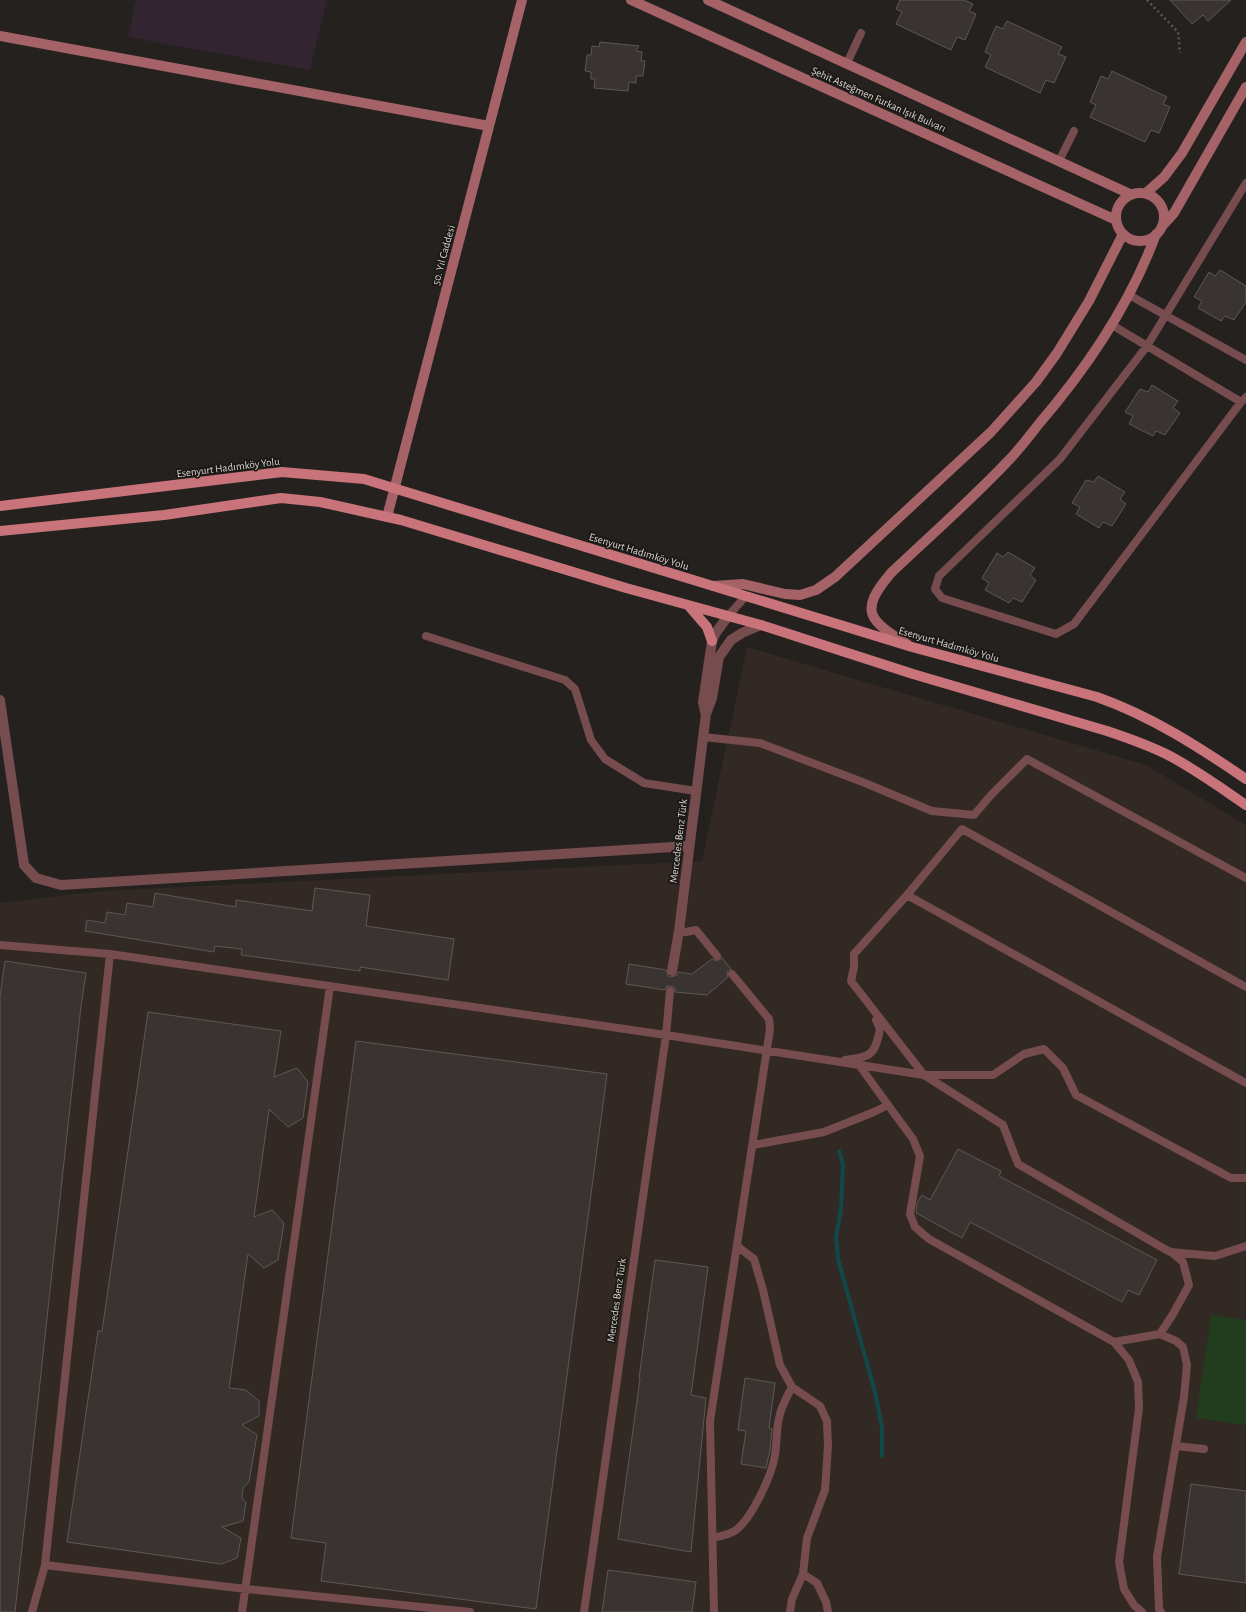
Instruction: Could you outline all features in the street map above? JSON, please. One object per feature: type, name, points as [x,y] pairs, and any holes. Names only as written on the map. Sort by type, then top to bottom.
[{"type":"main road","name":"50. Yıl Caddesi","points":[[387,517],[522,0]]},
{"type":"main road","name":"Şehit Asteğmen Furkan Işık Bulvarı","points":[[631,0],[1116,220]]},
{"type":"main road","name":"Şehit Asteğmen Furkan Işık Bulvarı","points":[[708,0],[1130,194]]},
{"type":"main road","points":[[0,36],[489,126]]},
{"type":"main road","points":[[1146,193],[1164,177],[1182,153],[1246,42]]},
{"type":"main road","points":[[912,647],[885,630],[876,622],[872,615],[872,608],[878,591],[891,573],[1007,462],[1067,392],[1112,325],[1147,259],[1156,234],[1174,213],[1246,87]]},
{"type":"main road","points":[[1156,234],[1145,240],[1137,241],[1130,239],[1123,234],[1118,228],[1116,220],[1118,205],[1130,194],[1138,192],[1153,196],[1163,209],[1163,225]]},
{"type":"main road","points":[[711,586],[743,584],[796,595],[806,594],[816,590],[835,576],[991,432],[1032,387],[1057,353],[1089,301],[1123,234]]},
{"type":"main road","name":"Esenyurt Hadımköy Yolu","points":[[0,506],[282,472],[364,479],[912,647],[1118,704],[1166,728],[1246,779]]},
{"type":"main road","points":[[0,531],[164,515],[281,498],[320,502],[387,517],[626,588],[761,625],[913,674],[1087,725],[1138,742],[1175,759],[1246,805]]},
{"type":"main road","points":[[688,605],[706,627],[712,641]]},
{"type":"street","name":"Mercedes Benz Türk","points":[[706,714],[703,702],[712,641],[715,634],[728,616]]},
{"type":"street","name":"Mercedes Benz Türk","points":[[672,971],[679,931],[706,714],[712,698],[719,657],[731,640],[742,633],[761,625]]},
{"type":"street","points":[[0,700],[24,865],[36,878],[60,885],[689,846]]},
{"type":"lane","points":[[847,63],[861,33]]},
{"type":"lane","points":[[1059,161],[1074,131]]},
{"type":"lane","points":[[1112,325],[1147,346],[1243,400],[1074,624],[1056,634],[942,598],[935,588],[939,576],[1060,459],[1147,346],[1246,183]]},
{"type":"lane","points":[[1129,295],[1246,360]]},
{"type":"lane","points":[[728,616],[745,597]]},
{"type":"lane","points":[[426,636],[565,680],[575,689],[591,740],[598,752],[605,759],[644,783],[696,791]]},
{"type":"lane","points":[[703,737],[760,743],[865,783],[932,811],[974,815],[991,795],[1027,759],[1246,878]]},
{"type":"lane","points":[[1160,1334],[1189,1285],[1183,1262],[1170,1252],[1018,1164],[1003,1125],[924,1075],[866,1002],[851,981],[854,967],[854,954],[907,895],[962,829],[1246,987]]},
{"type":"lane","points":[[907,895],[1246,1083]]},
{"type":"lane","points":[[679,931],[686,932],[696,930],[717,956]]},
{"type":"lane","points":[[0,945],[110,954],[666,1034],[924,1075],[993,1075],[1024,1054],[1044,1049],[1063,1068],[1076,1095],[1231,1178],[1246,1178]]},
{"type":"lane","points":[[32,1612],[46,1565],[110,954]]},
{"type":"lane","points":[[714,1612],[710,1422],[770,1028],[769,1019],[732,974]]},
{"type":"lane","points":[[242,1612],[330,986]]},
{"type":"lane","name":"Mercedes Benz Türk","points":[[584,1612],[666,1034],[670,991]]},
{"type":"lane","points":[[836,1062],[864,1058],[877,1047],[880,1029],[866,1002]]},
{"type":"lane","points":[[859,1065],[913,1139],[920,1156],[910,1214],[915,1227],[929,1239],[1114,1342],[1129,1360],[1138,1382],[1139,1408],[1119,1562],[1124,1589],[1134,1605],[1142,1612]]},
{"type":"lane","points":[[753,1145],[824,1132],[888,1105]]},
{"type":"lane","points":[[737,1246],[754,1259],[780,1365],[792,1387],[820,1406],[828,1421],[825,1490],[807,1538],[803,1574],[792,1599],[790,1612]]},
{"type":"lane","points":[[1170,1252],[1215,1256],[1246,1246]]},
{"type":"lane","points":[[1114,1342],[1160,1334],[1176,1341],[1183,1348],[1187,1365],[1176,1446],[1158,1557],[1159,1608],[1161,1612]]},
{"type":"lane","points":[[713,1538],[728,1535],[736,1530],[743,1524],[752,1511],[772,1469],[779,1418],[792,1387]]},
{"type":"lane","points":[[1176,1446],[1204,1449]]},
{"type":"lane","points":[[46,1565],[246,1589],[470,1612]]},
{"type":"lane","points":[[803,1574],[817,1583],[826,1602],[828,1612]]},
{"type":"path","points":[[1147,0],[1178,32],[1180,53]]},
{"type":"shaded area","points":[[136,0],[327,0],[310,70],[128,37]]},
{"type":"shaded area","points":[[747,647],[1146,765],[1246,825],[1246,1612],[0,1612],[0,903],[102,891],[702,861]]},
{"type":"green space","points":[[1211,1315],[1246,1320],[1246,1425],[1196,1418]]},
{"type":"building","points":[[900,0],[964,0],[973,4],[969,11],[976,14],[965,40],[957,37],[951,50],[896,24],[902,12],[896,9]]},
{"type":"building","points":[[1170,0],[1231,0],[1208,21],[1203,15],[1192,24]]},
{"type":"building","points":[[1007,21],[1062,47],[1058,54],[1066,57],[1054,83],[1046,80],[1040,93],[985,67],[991,55],[985,52],[996,26],[1003,29]]},
{"type":"building","points":[[600,42],[639,46],[636,51],[642,52],[641,61],[645,61],[643,76],[636,76],[636,83],[629,82],[628,91],[594,88],[595,79],[591,79],[591,72],[585,71],[587,55],[591,55],[592,46],[599,47]]},
{"type":"building","points":[[1112,71],[1167,97],[1163,104],[1170,107],[1159,133],[1151,130],[1145,142],[1090,117],[1096,105],[1090,102],[1101,76],[1108,79]]},
{"type":"building","points":[[1220,270],[1246,286],[1246,302],[1234,320],[1225,316],[1221,321],[1198,308],[1202,301],[1194,297],[1209,272],[1215,276]]},
{"type":"building","points":[[1152,385],[1178,401],[1173,408],[1180,413],[1165,435],[1156,431],[1153,436],[1129,424],[1133,416],[1125,412],[1140,389],[1148,392]]},
{"type":"building","points":[[1098,476],[1125,492],[1120,499],[1126,504],[1112,526],[1103,522],[1099,528],[1076,514],[1080,507],[1072,503],[1086,480],[1094,482]]},
{"type":"building","points":[[1008,552],[1035,568],[1030,575],[1036,580],[1022,602],[1013,598],[1009,603],[985,590],[989,583],[982,578],[997,553],[1003,557]]},
{"type":"building","points":[[315,888],[370,895],[366,926],[454,939],[448,980],[360,967],[360,971],[241,955],[242,949],[215,946],[214,952],[85,931],[87,920],[105,923],[107,912],[125,915],[127,903],[153,907],[155,893],[236,907],[236,900],[312,911]]},
{"type":"building","points":[[722,958],[731,969],[727,972],[728,977],[707,995],[675,992],[675,988],[671,986],[667,986],[665,990],[626,984],[629,964],[666,970],[668,976],[671,977],[677,975],[678,972],[692,974],[712,959],[717,961]]},
{"type":"building","points":[[5,961],[86,973],[81,1006],[15,1612],[0,1612],[0,996]]},
{"type":"building","points":[[148,1012],[281,1031],[274,1077],[297,1068],[308,1082],[303,1118],[288,1127],[269,1109],[254,1217],[272,1210],[284,1223],[278,1260],[264,1268],[248,1254],[229,1388],[246,1390],[259,1401],[259,1416],[242,1425],[257,1435],[249,1482],[243,1488],[242,1498],[246,1503],[243,1521],[222,1527],[241,1538],[237,1558],[221,1564],[67,1542],[98,1331],[102,1331]]},
{"type":"building","points":[[356,1041],[607,1074],[536,1609],[321,1581],[326,1543],[291,1538]]},
{"type":"building","points":[[958,1149],[1001,1171],[999,1176],[1157,1260],[1139,1295],[1128,1290],[1122,1302],[970,1222],[962,1238],[916,1213],[917,1203],[922,1195],[930,1200]]},
{"type":"building","points":[[655,1260],[708,1267],[691,1395],[706,1398],[691,1552],[618,1539]]},
{"type":"building","points":[[745,1378],[775,1383],[769,1428],[772,1429],[770,1450],[766,1468],[741,1464],[746,1431],[738,1430]]},
{"type":"building","points":[[1191,1484],[1246,1491],[1246,1583],[1179,1574]]},
{"type":"building","points":[[608,1570],[696,1582],[692,1612],[602,1612]]},
{"type":"waterway","points":[[839,1151],[843,1164],[841,1209],[836,1237],[838,1259],[875,1392],[882,1428],[882,1456]]}]
